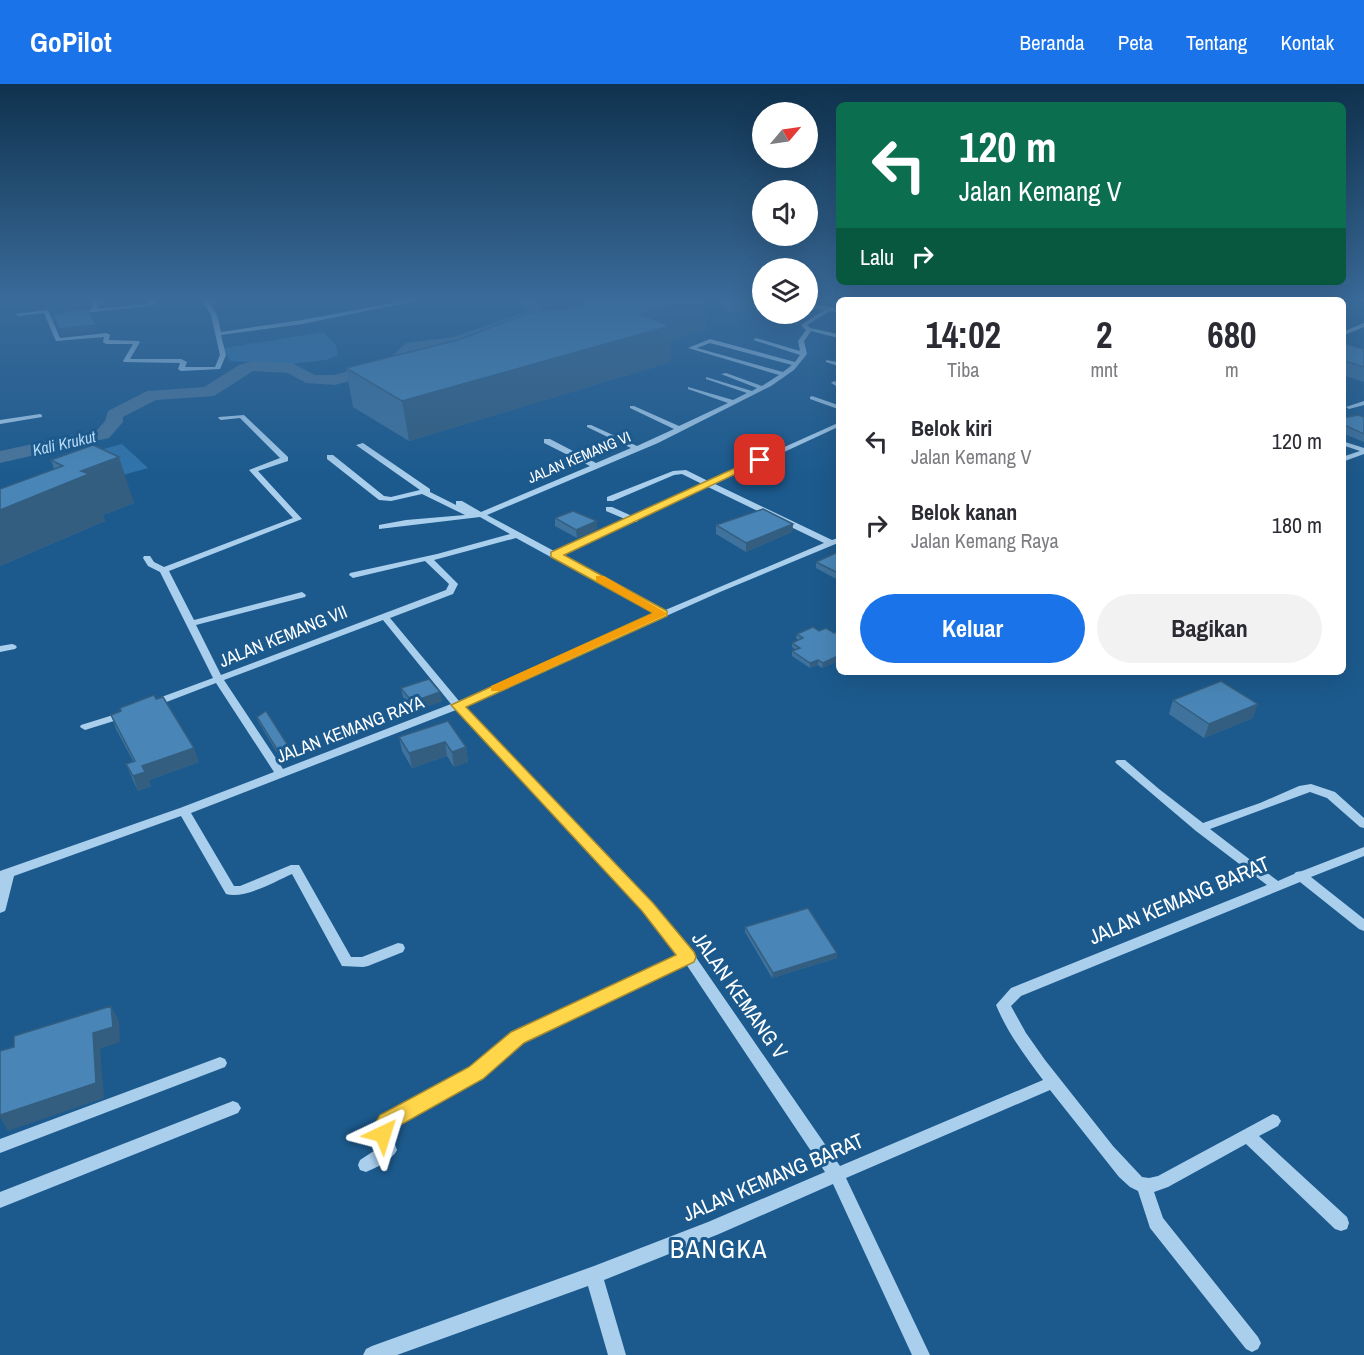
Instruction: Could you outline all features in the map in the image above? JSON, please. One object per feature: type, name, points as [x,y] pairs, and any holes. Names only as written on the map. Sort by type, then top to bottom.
[{"type":"street","points":[[128,358],[126,361],[181,361],[184,362],[181,369],[218,368],[222,358]]},
{"type":"street","points":[[727,358],[785,375]]},
{"type":"street","points":[[775,358],[796,364]]},
{"type":"street","name":"JALAN KEMANG VI","points":[[382,527],[477,515],[680,429],[762,389],[785,375],[801,358]]},
{"type":"street","points":[[828,361],[836,363]]},
{"type":"street","points":[[724,374],[762,389]]},
{"type":"street","points":[[708,378],[753,393]]},
{"type":"street","points":[[690,388],[732,402]]},
{"type":"street","points":[[812,398],[836,406]]},
{"type":"street","points":[[1349,407],[1364,403]]},
{"type":"street","points":[[632,407],[680,429]]},
{"type":"street","points":[[0,422],[40,416]]},
{"type":"street","points":[[164,570],[298,519],[253,470],[285,459],[242,416],[221,418]]},
{"type":"street","points":[[589,426],[636,448]]},
{"type":"street","points":[[555,554],[634,520],[836,426]]},
{"type":"street","points":[[547,441],[594,465]]},
{"type":"street","points":[[1346,444],[1364,451]]},
{"type":"street","points":[[360,445],[428,492],[460,511],[477,515]]},
{"type":"street","points":[[1346,458],[1364,451]]},
{"type":"street","points":[[330,457],[382,498],[428,492]]},
{"type":"street","points":[[610,499],[678,472],[835,541]]},
{"type":"street","points":[[459,502],[477,515],[555,554],[662,614]]},
{"type":"street","points":[[609,509],[634,520]]},
{"type":"street","points":[[353,575],[516,535]]},
{"type":"street","name":"JALAN KEMANG VII","points":[[85,727],[219,680],[450,592],[454,584],[428,559],[516,535]]},
{"type":"street","name":"JALAN KEMANG RAYA","points":[[4,875],[184,811],[458,705],[662,614],[835,541]]},
{"type":"street","points":[[147,558],[151,564],[164,570],[219,680],[281,774]]},
{"type":"street","points":[[191,624],[302,595]]},
{"type":"street","points":[[384,616],[458,705]]},
{"type":"street","points":[[0,649],[12,647]]},
{"type":"street","name":"JALAN KEMANG V","points":[[458,705],[647,907],[688,957],[837,1174],[921,1355]]},
{"type":"street","points":[[1121,762],[1200,828],[1275,885]]},
{"type":"street","points":[[1200,828],[1264,806],[1303,789],[1330,795],[1364,824]]},
{"type":"street","points":[[184,811],[230,891],[242,890],[295,868],[347,962],[363,962],[398,948]]},
{"type":"street","name":"JALAN KEMANG BARAT","points":[[1144,1185],[1130,1176],[1053,1082],[1006,1019],[1003,1005],[1010,996],[1300,874],[1364,851]]},
{"type":"street","points":[[1300,874],[1364,926]]},
{"type":"street","points":[[0,908],[4,875]]},
{"type":"street","points":[[366,1165],[389,1150],[382,1129],[396,1116],[476,1073],[518,1038],[688,957]]},
{"type":"street","points":[[0,1146],[220,1063]]},
{"type":"street","name":"JALAN KEMANG BARAT","points":[[372,1355],[594,1275],[1053,1082]]},
{"type":"street","points":[[0,1200],[233,1108]]},
{"type":"street","points":[[1252,1343],[1156,1221],[1144,1185],[1162,1182],[1272,1121]]},
{"type":"street","points":[[1248,1136],[1341,1223]]},
{"type":"street","points":[[594,1275],[617,1355]]},
{"type":"shaded area","points":[[229,358],[330,358],[291,364],[230,361]]},
{"type":"shaded area","points":[[122,444],[148,468],[87,485],[63,460]]},
{"type":"building","points":[[384,358],[555,358],[402,401],[346,368]]},
{"type":"building","points":[[1346,358],[1364,358],[1364,367],[1346,361]]},
{"type":"building","points":[[1358,415],[1364,417],[1364,434],[1346,426],[1346,417]]},
{"type":"building","points":[[93,445],[119,457],[81,471],[89,474],[0,510],[0,489],[63,466],[51,460]]},
{"type":"building","points":[[763,509],[793,524],[746,543],[716,525]]},
{"type":"building","points":[[573,511],[597,521],[576,530],[555,518]]},
{"type":"building","points":[[836,553],[836,572],[816,562]]},
{"type":"building","points":[[813,627],[819,631],[826,628],[836,632],[836,657],[823,663],[818,660],[810,663],[792,651],[800,648],[792,643],[803,638],[797,634]]},
{"type":"building","points":[[429,679],[440,692],[412,702],[401,688]]},
{"type":"building","points":[[1221,681],[1258,704],[1209,724],[1173,700]]},
{"type":"building","points":[[154,695],[156,699],[163,697],[194,748],[142,766],[145,772],[133,776],[126,764],[135,761],[111,715],[121,711],[120,708]]},
{"type":"building","points":[[266,711],[289,747],[278,751],[257,717]]},
{"type":"building","points":[[448,721],[466,747],[452,752],[445,742],[409,753],[399,737]]},
{"type":"building","points":[[808,908],[837,953],[773,973],[745,927]]},
{"type":"building","points":[[111,1006],[113,1027],[93,1033],[96,1083],[0,1115],[0,1051],[14,1047],[14,1036]]},
{"type":"waterway","name":"Kali Krukut","points":[[0,457],[103,434],[114,422],[114,415],[153,395],[208,392],[245,368],[253,366],[292,368],[312,380],[335,380],[393,364],[399,358]]},
{"type":"slow traffic","points":[[496,688],[662,614],[600,579]]},
{"type":"district","name":"BANGKA","points":[[719,1248]]},
{"type":"route","points":[[383,1134],[382,1129],[387,1121],[476,1073],[495,1059],[502,1048],[518,1038],[688,957],[647,907],[458,705],[662,614],[555,554],[691,494],[760,460]]}]
